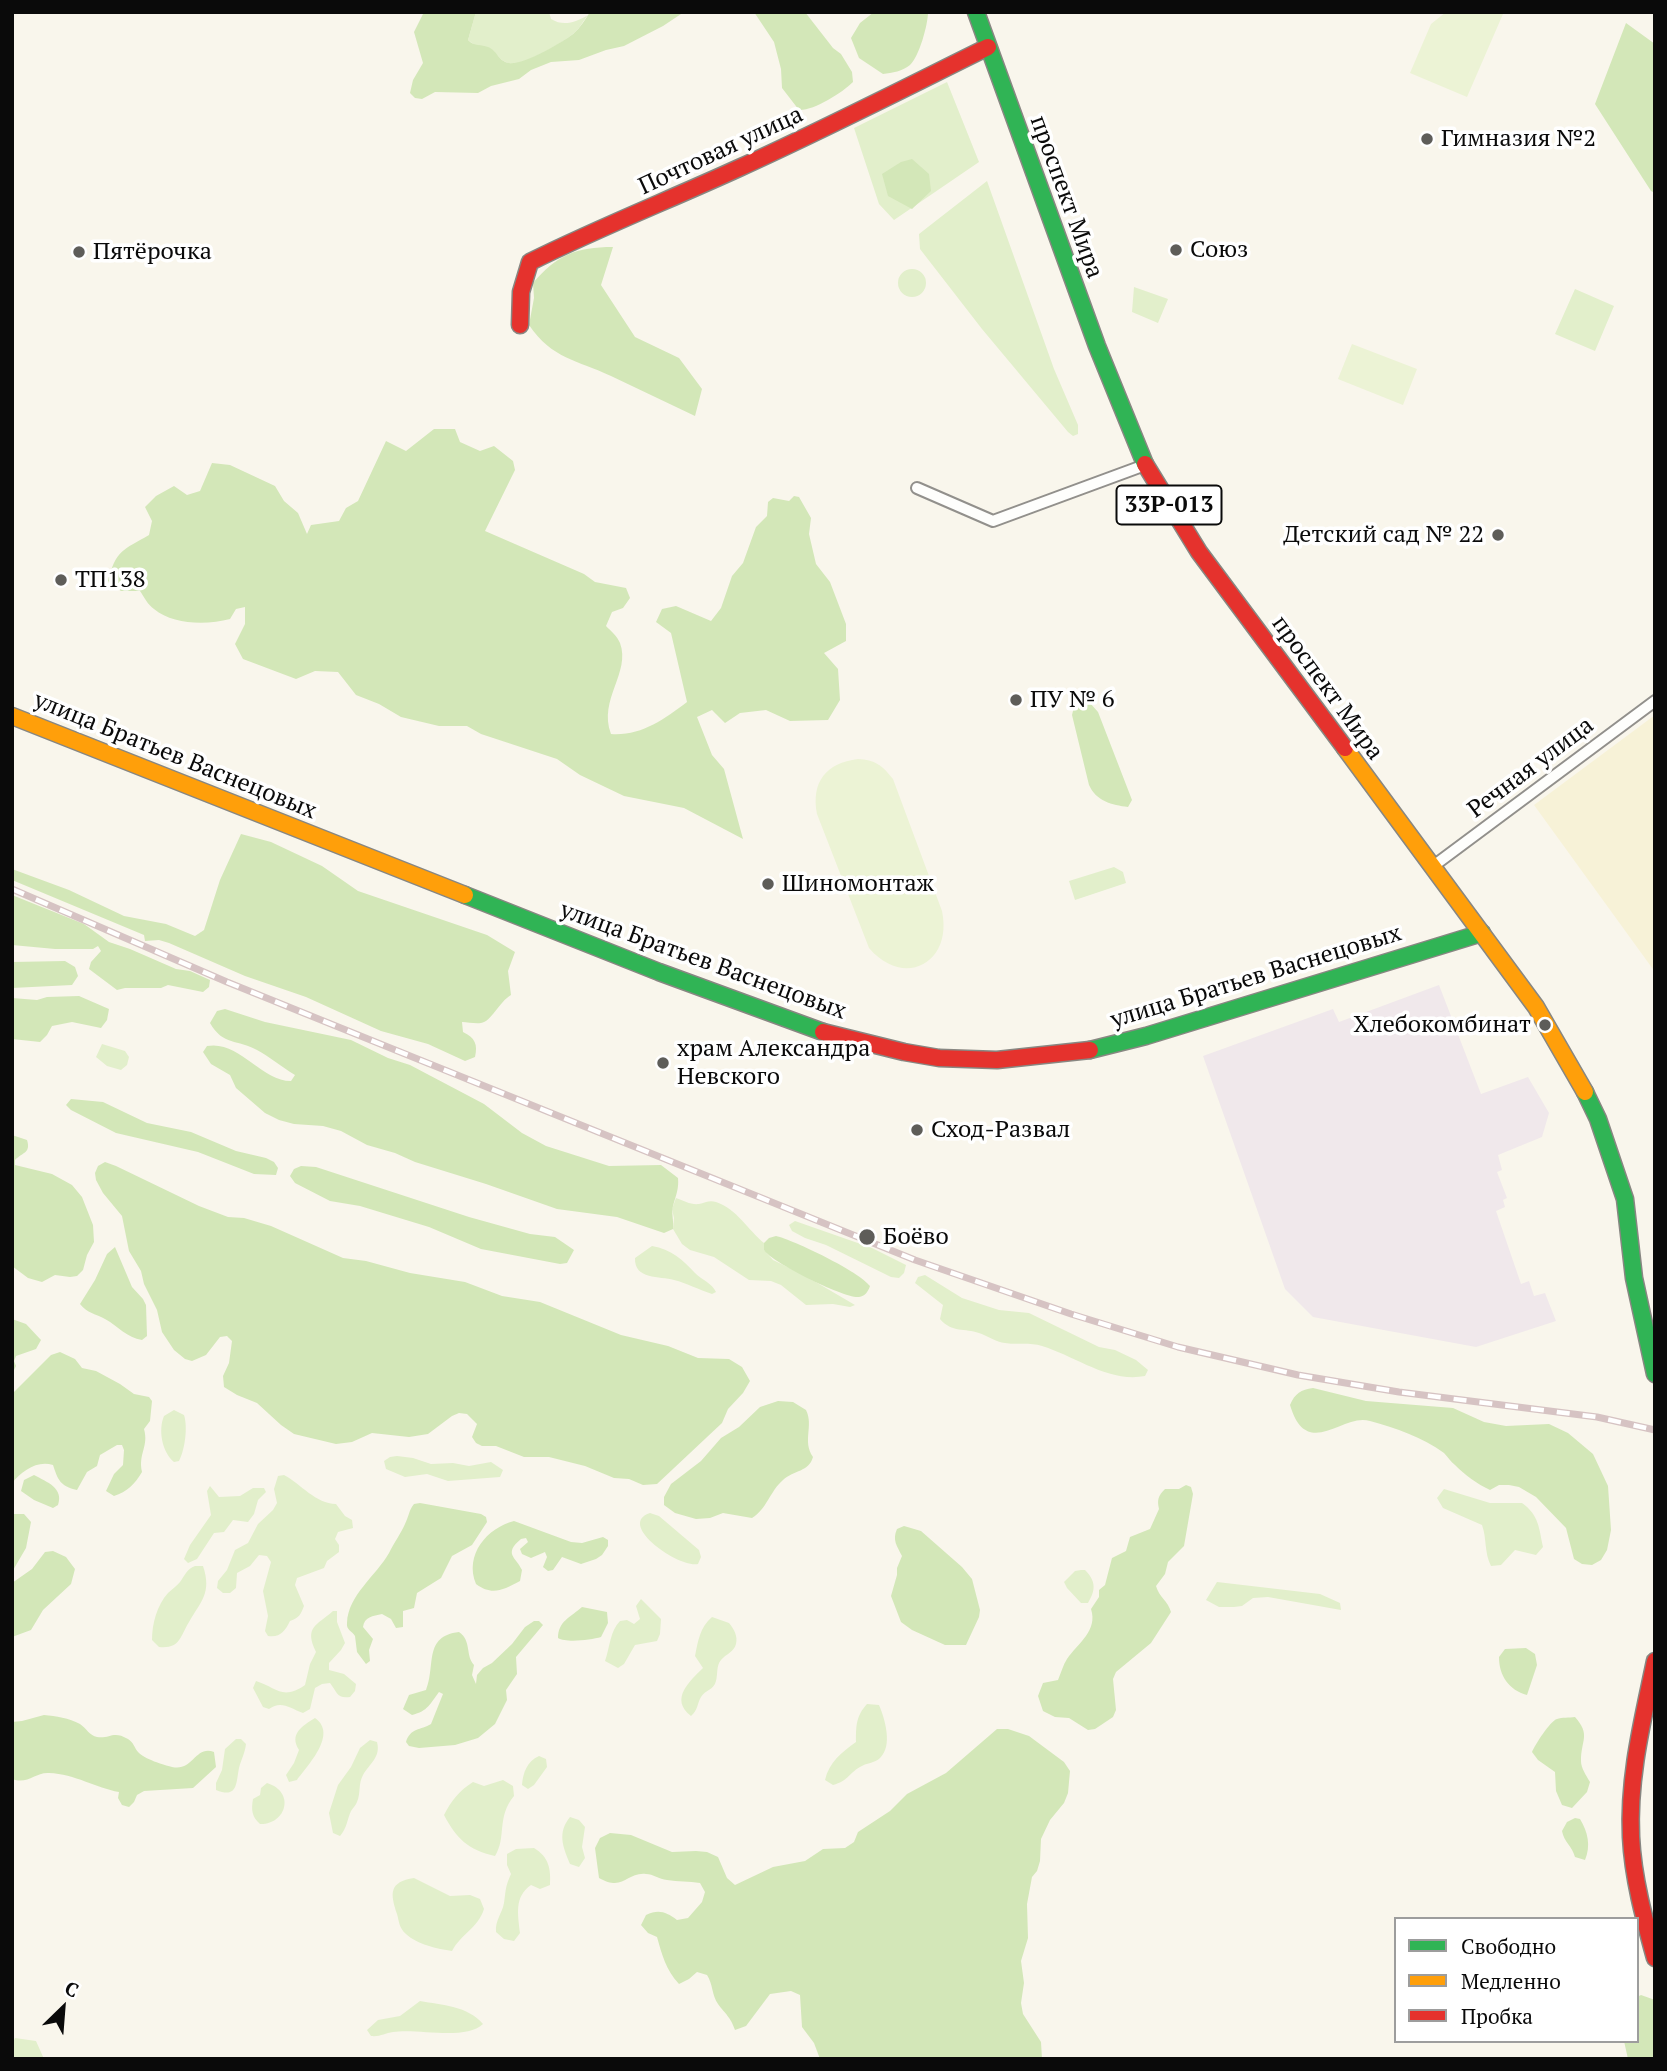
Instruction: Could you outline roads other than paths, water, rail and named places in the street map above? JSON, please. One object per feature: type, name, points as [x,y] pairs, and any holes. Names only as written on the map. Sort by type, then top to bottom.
[{"type":"main road","name":"проспект Мира","points":[[976,12],[1097,346],[1144,465],[1199,552],[1536,1007],[1575,1072],[1598,1119],[1625,1199],[1634,1278],[1655,1374]]},
{"type":"main road","name":"Почтовая улица","points":[[520,325],[521,292],[530,262],[794,143],[988,47]]},
{"type":"main road","name":"улица Братьев Васнецовых","points":[[12,716],[659,972],[808,1028],[939,1058],[997,1060],[1081,1052],[1146,1036],[1482,933]]},
{"type":"main road","points":[[1655,1661],[1635,1770],[1631,1835],[1642,1909],[1655,1958]]},
{"type":"street","points":[[917,488],[993,521],[1144,465]]},
{"type":"street","name":"Речная улица","points":[[1432,867],[1655,701]]},
{"type":"railway","points":[[12,889],[227,982],[915,1260],[1071,1314],[1178,1347],[1298,1375],[1399,1392],[1597,1417],[1655,1430]]},
{"type":"place","name":"Гимназия №2","points":[[1427,139]]},
{"type":"place","name":"Союз","points":[[1176,250]]},
{"type":"place","name":"Пятёрочка","points":[[79,252]]},
{"type":"place","name":"Детский сад № 22","points":[[1498,535]]},
{"type":"place","name":"ТП138","points":[[61,580]]},
{"type":"place","name":"ПУ № 6","points":[[1016,700]]},
{"type":"place","name":"Шиномонтаж","points":[[768,884]]},
{"type":"place","name":"Хлебокомбинат","points":[[1545,1025]]},
{"type":"place","name":"храм Александра Невского","points":[[663,1063]]},
{"type":"place","name":"Сход-Развал","points":[[917,1130]]},
{"type":"place","name":"Боёво","points":[[867,1237]]}]
